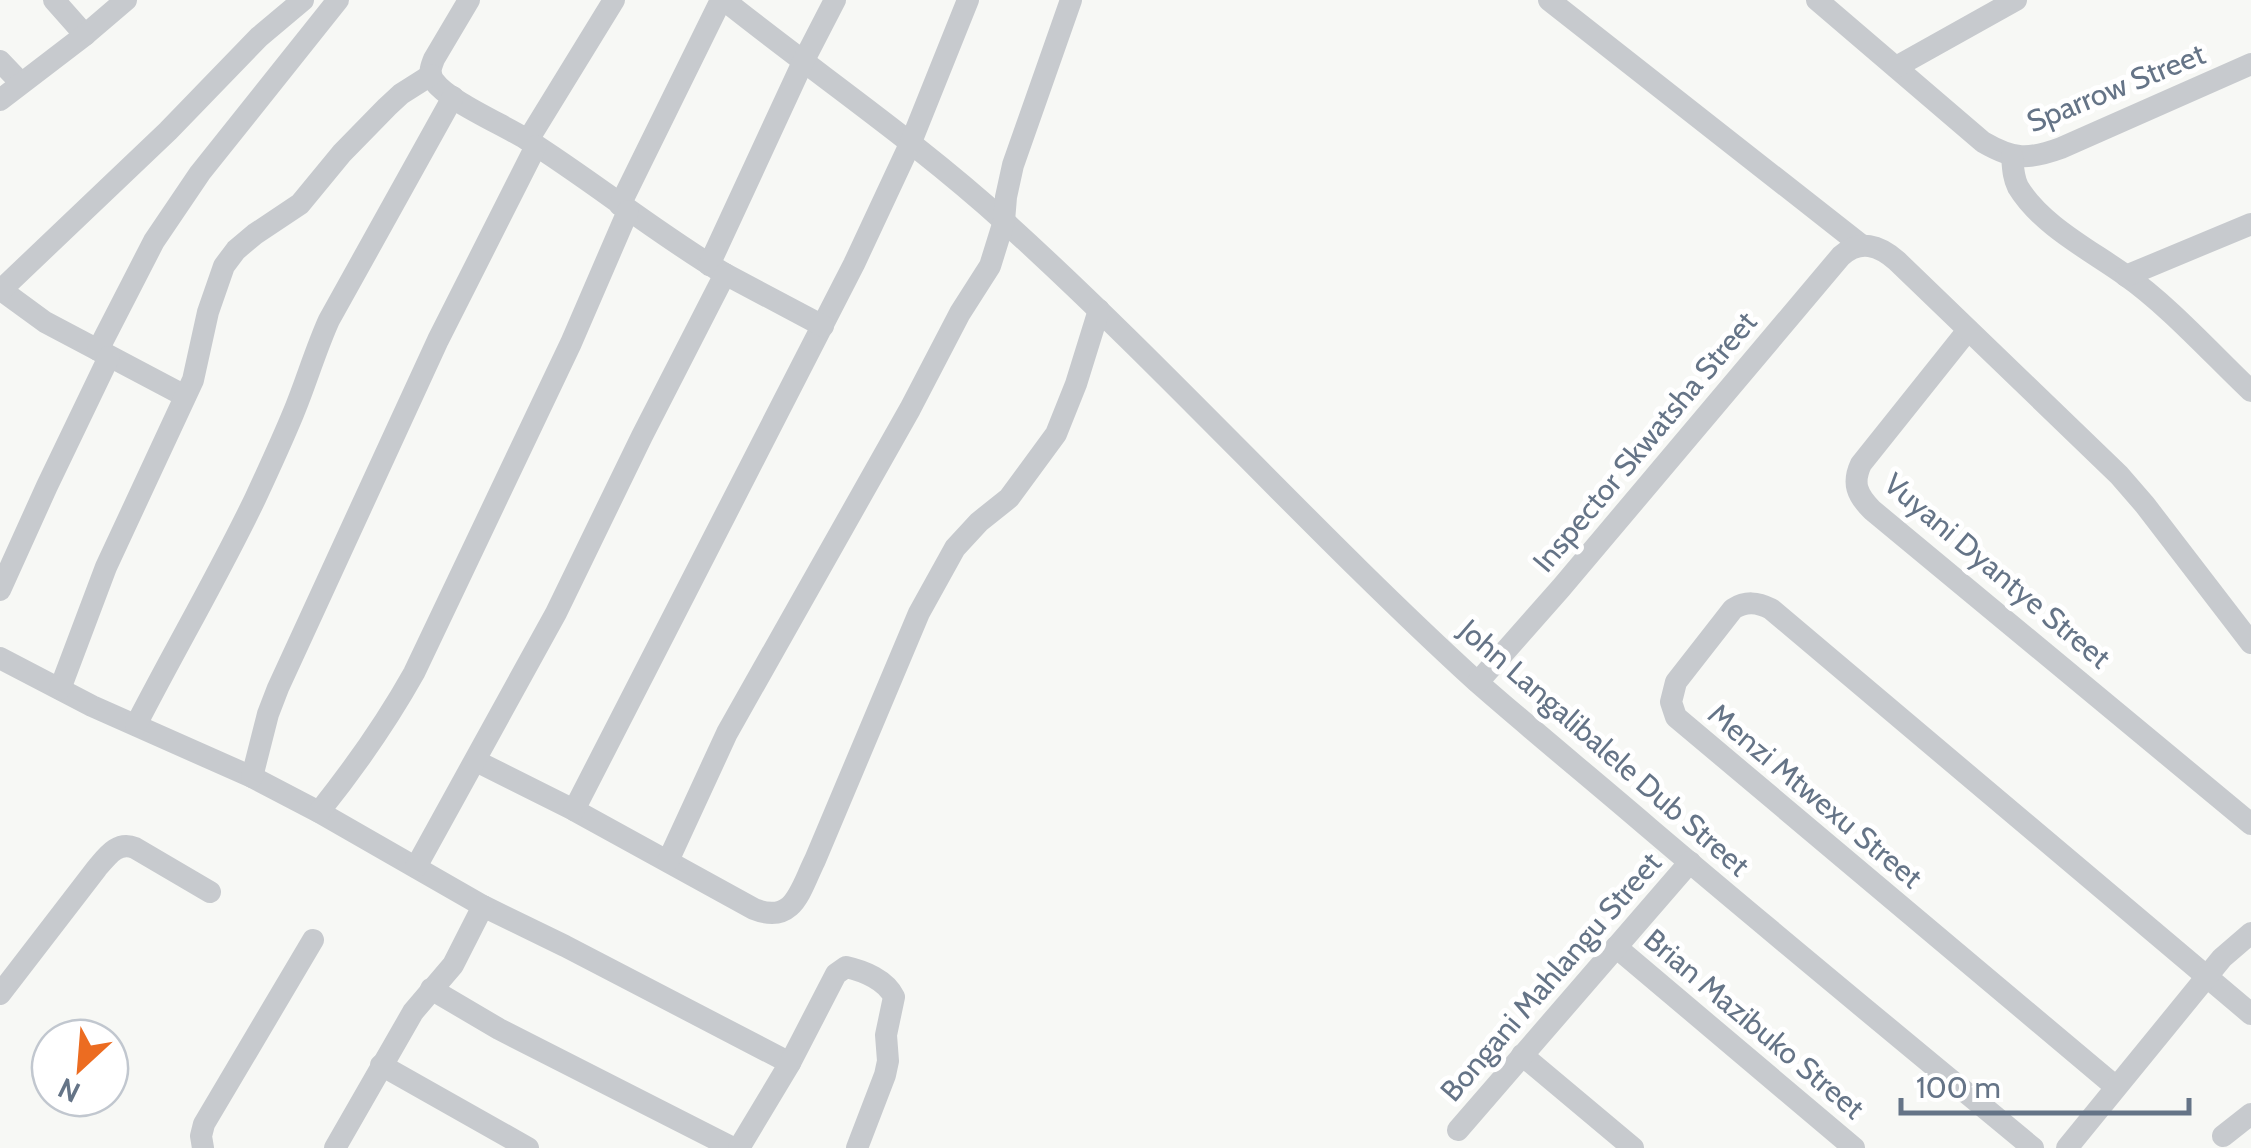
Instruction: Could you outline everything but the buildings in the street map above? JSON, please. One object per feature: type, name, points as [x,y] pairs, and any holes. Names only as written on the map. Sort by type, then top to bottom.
[{"type":"street","points":[[54,0],[85,36]]},
{"type":"street","points":[[0,100],[126,0]]},
{"type":"street","points":[[186,396],[45,322],[1,290],[168,131],[259,37],[304,0]]},
{"type":"street","points":[[0,590],[154,242],[200,173],[338,0]]},
{"type":"street","points":[[469,0],[434,58],[434,81],[717,270],[823,326]]},
{"type":"street","points":[[252,777],[278,688],[438,340],[532,143],[614,0]]},
{"type":"street","points":[[319,812],[367,750],[414,673],[571,343],[624,208],[723,0]]},
{"type":"street","name":"John Langalibalele Dub Street","points":[[723,0],[911,142],[1004,221],[1125,334],[1478,682],[2033,1148]]},
{"type":"street","points":[[416,866],[556,613],[642,436],[717,270],[802,62],[835,0]]},
{"type":"street","points":[[574,810],[823,326],[911,142],[968,0]]},
{"type":"street","points":[[668,861],[727,734],[990,266],[1004,221],[1013,165],[1071,0]]},
{"type":"street","points":[[1549,0],[1861,245],[1888,253],[2134,491],[2251,643]]},
{"type":"street","name":"Sparrow Street","points":[[1817,0],[1983,142],[2012,156],[2040,155],[2061,148],[2251,64]]},
{"type":"street","points":[[1896,68],[2016,0]]},
{"type":"street","points":[[0,61],[21,83]]},
{"type":"street","points":[[60,690],[106,567],[193,380],[208,312],[224,266],[236,250],[300,204],[342,153],[401,94],[431,75]]},
{"type":"street","points":[[136,725],[255,497],[293,415],[329,320],[454,97]]},
{"type":"street","points":[[2012,156],[2019,188],[2038,210],[2095,257],[2126,276],[2251,391]]},
{"type":"street","points":[[2126,276],[2251,224]]},
{"type":"street","name":"Inspector Skwatsha Street","points":[[1478,682],[1841,256],[1861,245]]},
{"type":"street","points":[[476,761],[766,914],[780,914],[792,903],[815,860],[919,613],[955,548],[1009,498],[1056,434],[1100,310]]},
{"type":"street","name":"Vuyani Dyantye Street","points":[[1968,330],[1861,464],[1856,479],[1858,494],[1872,510],[2251,824]]},
{"type":"street","name":"Menzi Mtwexu Street","points":[[2116,1087],[1676,717],[1671,702],[1676,682],[1733,609],[1745,604],[1771,610],[2251,1014]]},
{"type":"street","points":[[0,658],[60,690],[252,777],[483,906],[790,1064]]},
{"type":"street","points":[[0,994],[88,879],[121,846],[136,848],[210,892]]},
{"type":"street","name":"Bongani Mahlangu Street","points":[[1458,1130],[1690,862]]},
{"type":"street","points":[[341,1146],[381,1066],[413,1012],[453,965],[483,906]]},
{"type":"street","points":[[2068,1148],[2222,958],[2251,933]]},
{"type":"street","points":[[203,1148],[204,1124],[314,940]]},
{"type":"street","name":"Brian Mazibuko Street","points":[[1616,947],[1854,1148]]},
{"type":"street","points":[[431,988],[528,1045],[736,1148],[790,1064],[836,974],[841,968],[852,968],[889,987],[894,997],[886,1035],[885,1075],[857,1148]]},
{"type":"street","points":[[1522,1055],[1629,1147]]},
{"type":"street","points":[[381,1066],[528,1148]]},
{"type":"street","points":[[2222,1136],[2251,1114]]}]
